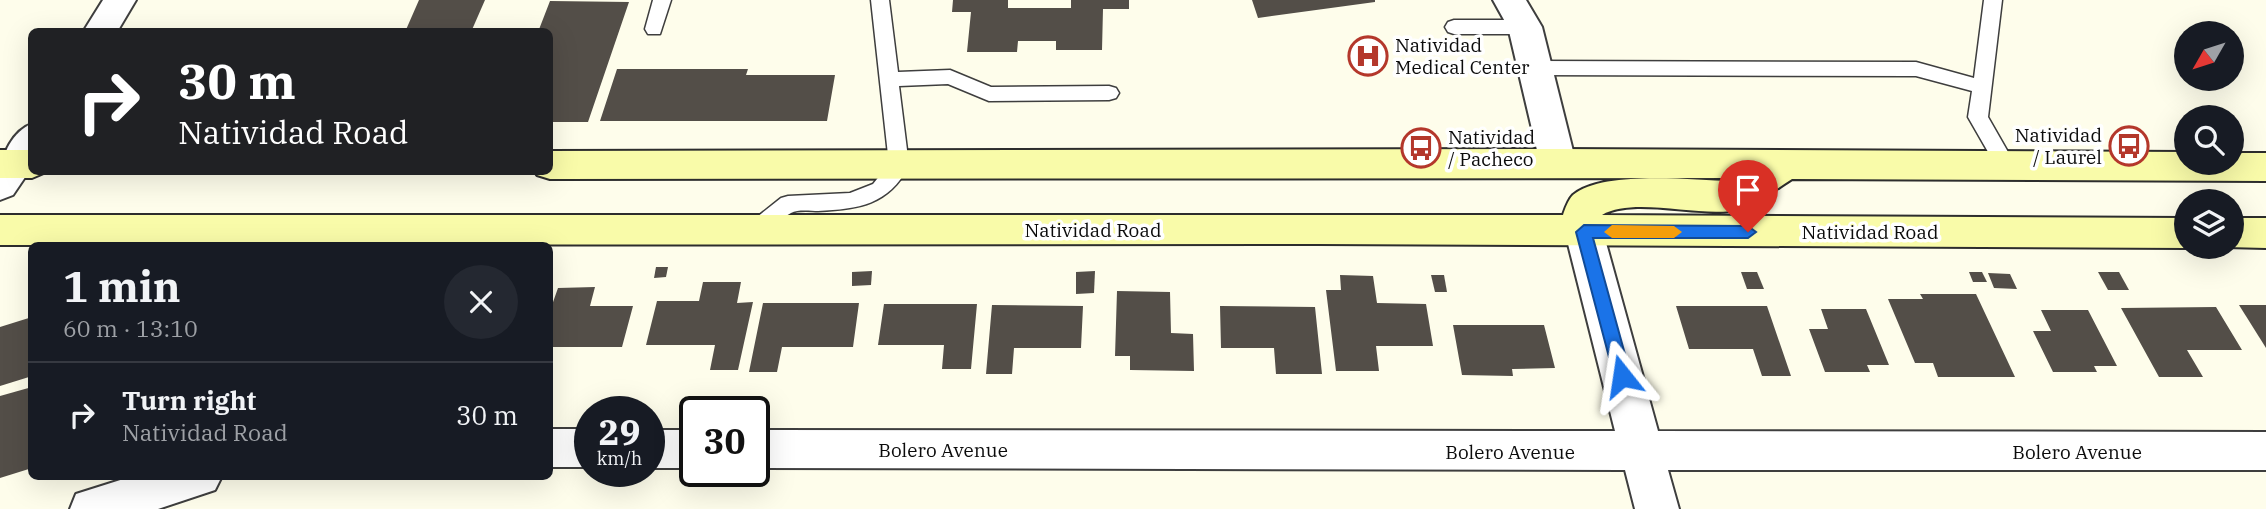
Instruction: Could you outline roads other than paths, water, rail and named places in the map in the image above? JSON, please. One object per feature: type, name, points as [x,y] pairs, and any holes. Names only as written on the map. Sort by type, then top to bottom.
[{"type":"main road","points":[[553,165],[1558,163],[2266,167]]},
{"type":"main road","points":[[1584,232],[1581,215],[1585,206],[1600,197],[1626,194],[1730,196],[1743,192],[1786,164]]},
{"type":"main road","name":"Natividad Road","points":[[0,230],[1333,229],[2174,233]]},
{"type":"main road","points":[[2244,233],[2266,233]]},
{"type":"street","points":[[102,28],[120,0]]},
{"type":"street","points":[[1517,14],[1536,68],[1558,163]]},
{"type":"street","points":[[1584,232],[1657,509]]},
{"type":"street","points":[[553,448],[574,448]]},
{"type":"street","name":"Bolero Avenue","points":[[770,449],[2266,451]]},
{"type":"street","points":[[92,509],[187,480]]},
{"type":"lane","points":[[654,29],[662,0]]},
{"type":"lane","points":[[754,231],[788,204],[850,201],[880,190],[899,166],[880,0]]},
{"type":"lane","points":[[1993,0],[1978,117],[2006,166]]},
{"type":"lane","points":[[1454,27],[1517,14]]},
{"type":"lane","points":[[1536,68],[1916,69],[1982,87]]},
{"type":"lane","points":[[889,79],[950,77],[989,94],[1109,93]]},
{"type":"place","name":"Natividad Medical Center","points":[[1368,56]]},
{"type":"place","name":"Natividad / Laurel","points":[[2129,146]]},
{"type":"place","name":"Natividad / Pacheco","points":[[1421,148]]}]
